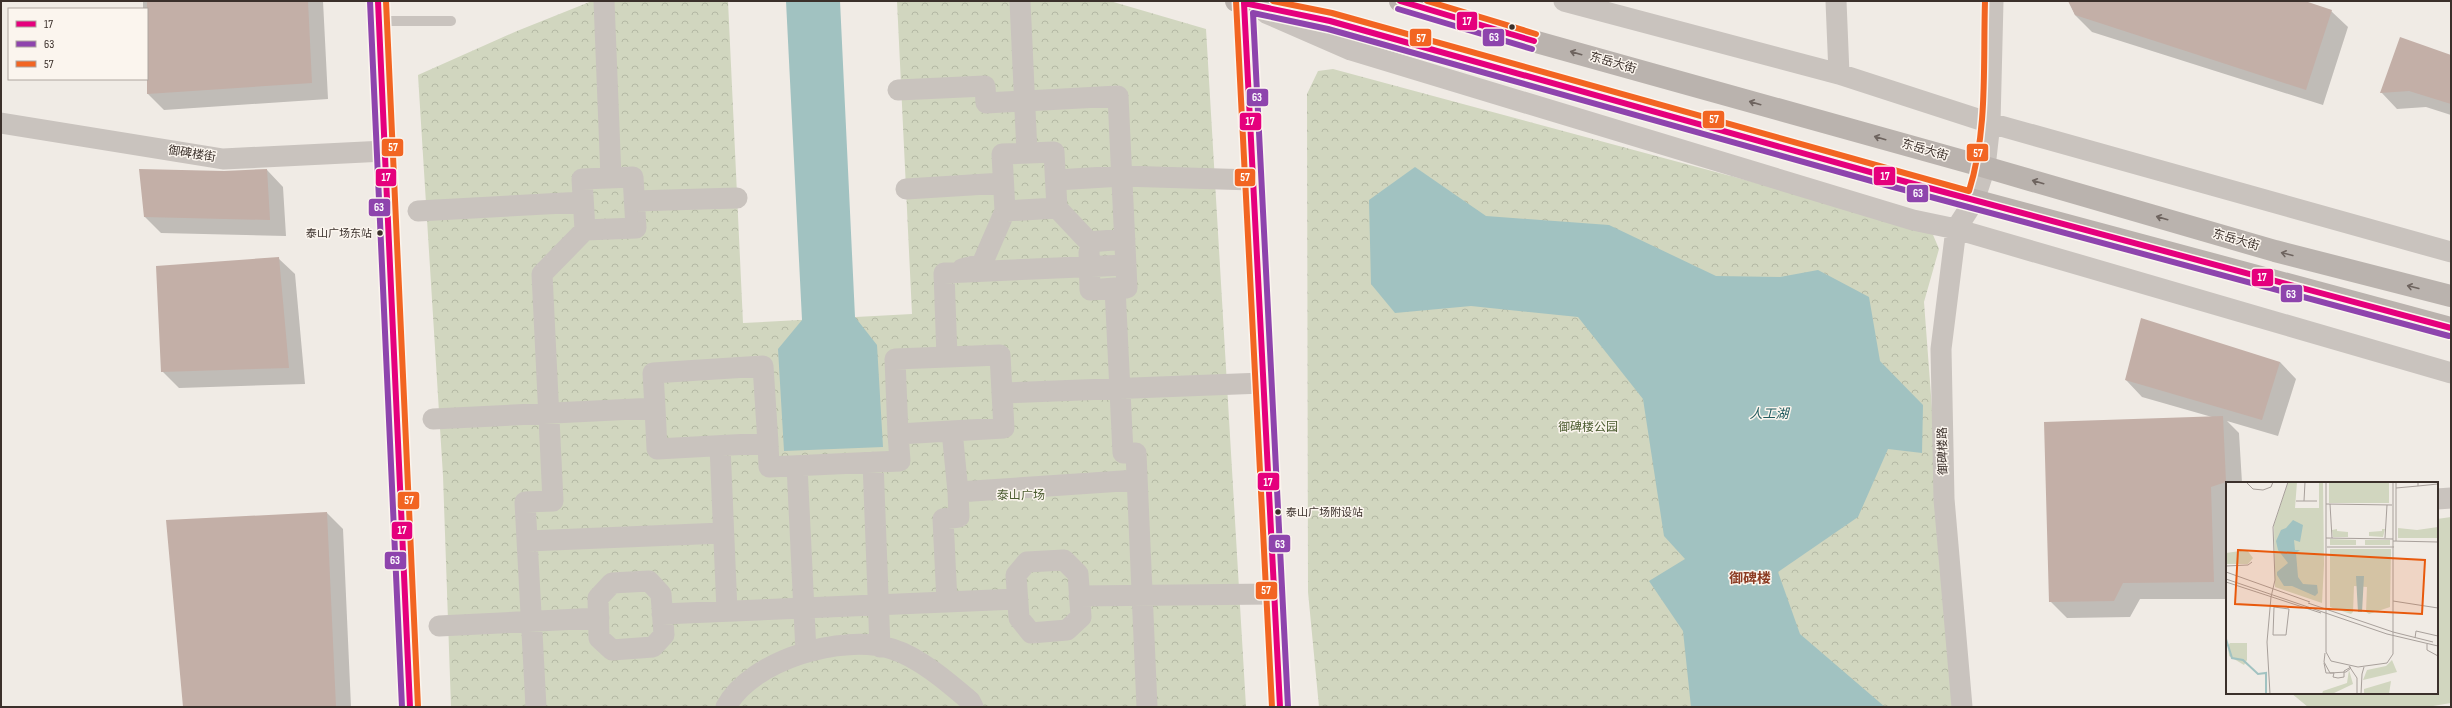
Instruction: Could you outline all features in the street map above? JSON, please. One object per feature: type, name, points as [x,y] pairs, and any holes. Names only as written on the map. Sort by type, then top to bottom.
[{"type":"main road","name":"东岳大街","points":[[1400,1],[1516,36],[1985,167],[2275,251],[2451,296]]},
{"type":"main road","points":[[1280,707],[1253,180],[1241,2],[1330,21],[1974,200],[2451,328]]},
{"type":"main road","points":[[379,11],[410,707]]},
{"type":"street","points":[[604,1],[611,178]]},
{"type":"street","points":[[1020,1],[1027,153]]},
{"type":"street","points":[[1564,1],[1839,74],[1990,123],[2451,252]]},
{"type":"street","points":[[1836,1],[1839,74]]},
{"type":"street","name":"御碑楼路","points":[[1962,707],[1944,499],[1941,349],[1956,229],[1974,200],[1985,167],[1990,123],[1993,1]]},
{"type":"street","points":[[1241,2],[1351,50],[1913,220],[1956,229],[2451,373]]},
{"type":"street","points":[[898,90],[985,86],[986,103],[1118,96],[1127,288],[1090,290],[1089,242],[1057,208],[1054,152],[1002,154],[1005,211],[982,264],[944,273]]},
{"type":"street","name":"御碑楼街","points":[[1,123],[223,159],[385,151]]},
{"type":"street","points":[[1056,180],[1122,176],[1253,180]]},
{"type":"street","points":[[536,707],[526,502],[553,501],[542,274],[585,230],[636,228],[633,177],[582,179],[585,230]]},
{"type":"street","points":[[906,189],[1003,183]]},
{"type":"street","points":[[634,201],[737,198]]},
{"type":"street","points":[[418,211],[583,202]]},
{"type":"street","points":[[1005,211],[1057,208]]},
{"type":"street","points":[[1089,242],[1125,239]]},
{"type":"street","points":[[944,273],[1126,265]]},
{"type":"street","points":[[944,273],[947,357]]},
{"type":"street","points":[[1115,288],[1123,453],[1136,453],[1147,707]]},
{"type":"street","points":[[768,443],[657,449],[653,373],[763,366],[768,443],[769,467],[900,461],[898,434],[895,359],[1000,355],[1004,428],[898,434]]},
{"type":"street","points":[[1002,393],[1263,382]]},
{"type":"street","points":[[433,419],[655,408]]},
{"type":"street","points":[[947,602],[943,519],[959,517],[952,431]]},
{"type":"street","points":[[720,446],[727,611]]},
{"type":"street","points":[[873,462],[880,647]]},
{"type":"street","points":[[797,466],[806,652]]},
{"type":"street","points":[[958,492],[1137,480]]},
{"type":"street","points":[[2438,499],[2451,498]]},
{"type":"street","points":[[528,542],[724,533]]},
{"type":"street","points":[[1064,560],[1078,574],[1081,617],[1066,630],[1031,633],[1019,618],[1017,599],[1016,575],[1027,562],[1064,560]]},
{"type":"street","points":[[649,581],[661,594],[664,635],[653,647],[612,650],[600,638],[599,618],[598,598],[612,583],[649,581]]},
{"type":"street","points":[[1080,596],[1274,594]]},
{"type":"street","points":[[662,614],[1017,599]]},
{"type":"street","points":[[439,626],[599,618]]},
{"type":"street","points":[[726,707],[754,676],[806,652],[844,644],[892,649],[938,673],[970,701],[973,707]]},
{"type":"lane","points":[[379,11],[451,21]]},
{"type":"green space","name":"泰山广场","points":[[592,1],[728,1],[743,323],[912,314],[897,1],[1110,1],[1206,29],[1246,707],[451,707],[443,476],[418,75],[517,31]]},
{"type":"green space","name":"御碑楼公园","points":[[1333,69],[1931,230],[1939,249],[1924,302],[1945,582],[1960,707],[1319,707],[1308,592],[1307,94],[1318,71]]},
{"type":"green space","points":[[2451,517],[2451,703],[2427,707],[2308,707],[2292,694],[2438,694],[2438,519]]},
{"type":"water","points":[[786,1],[840,1],[855,317],[877,345],[883,447],[784,451],[778,349],[802,320]]},
{"type":"water","name":"人工湖","points":[[1415,167],[1486,216],[1609,225],[1716,276],[1780,277],[1818,270],[1869,297],[1880,361],[1923,405],[1922,453],[1888,449],[1858,517],[1778,572],[1800,634],[1885,707],[1691,707],[1683,631],[1649,581],[1685,559],[1664,536],[1643,399],[1578,317],[1471,306],[1395,313],[1371,284],[1369,200]]},
{"type":"building","points":[[147,1],[308,1],[312,83],[147,94]]},
{"type":"building","points":[[2068,1],[2305,1],[2332,10],[2306,90],[2075,15]]},
{"type":"building","points":[[2400,37],[2451,55],[2451,104],[2409,91],[2380,93]]},
{"type":"building","points":[[139,169],[224,171],[267,169],[270,220],[144,217]]},
{"type":"building","points":[[279,257],[289,368],[161,372],[156,266]]},
{"type":"building","points":[[2141,318],[2280,362],[2262,420],[2125,380]]},
{"type":"building","points":[[2223,416],[2226,482],[2211,487],[2214,582],[2123,583],[2114,601],[2049,602],[2044,422]]},
{"type":"building","points":[[327,512],[336,707],[183,707],[166,520]]},
{"type":"transit line","name":"63","points":[[370,1],[402,707]]},
{"type":"transit line","name":"17","points":[[378,1],[410,707]]},
{"type":"transit line","name":"57","points":[[386,1],[418,707]]},
{"type":"transit line","name":"57","points":[[1236,1],[1272,707]]},
{"type":"transit line","name":"57","points":[[1273,1],[1332,13],[1969,191],[1975,168],[1982,121],[1985,1]]},
{"type":"transit line","name":"17","points":[[1400,1],[1534,41]]},
{"type":"transit line","name":"57","points":[[1427,1],[1536,34]]},
{"type":"transit line","name":"17","points":[[1280,707],[1244,3],[1330,21],[1888,177],[2451,328]]},
{"type":"transit line","name":"63","points":[[1398,9],[1532,49]]},
{"type":"transit line","name":"63","points":[[1288,707],[1253,13],[1328,29],[1886,185],[2449,336]]},
{"type":"place","name":"泰山广场东站","points":[[380,233]]},
{"type":"place","name":"泰山广场附设站","points":[[1278,512]]},
{"type":"district","name":"御碑楼","points":[[1750,578]]}]
